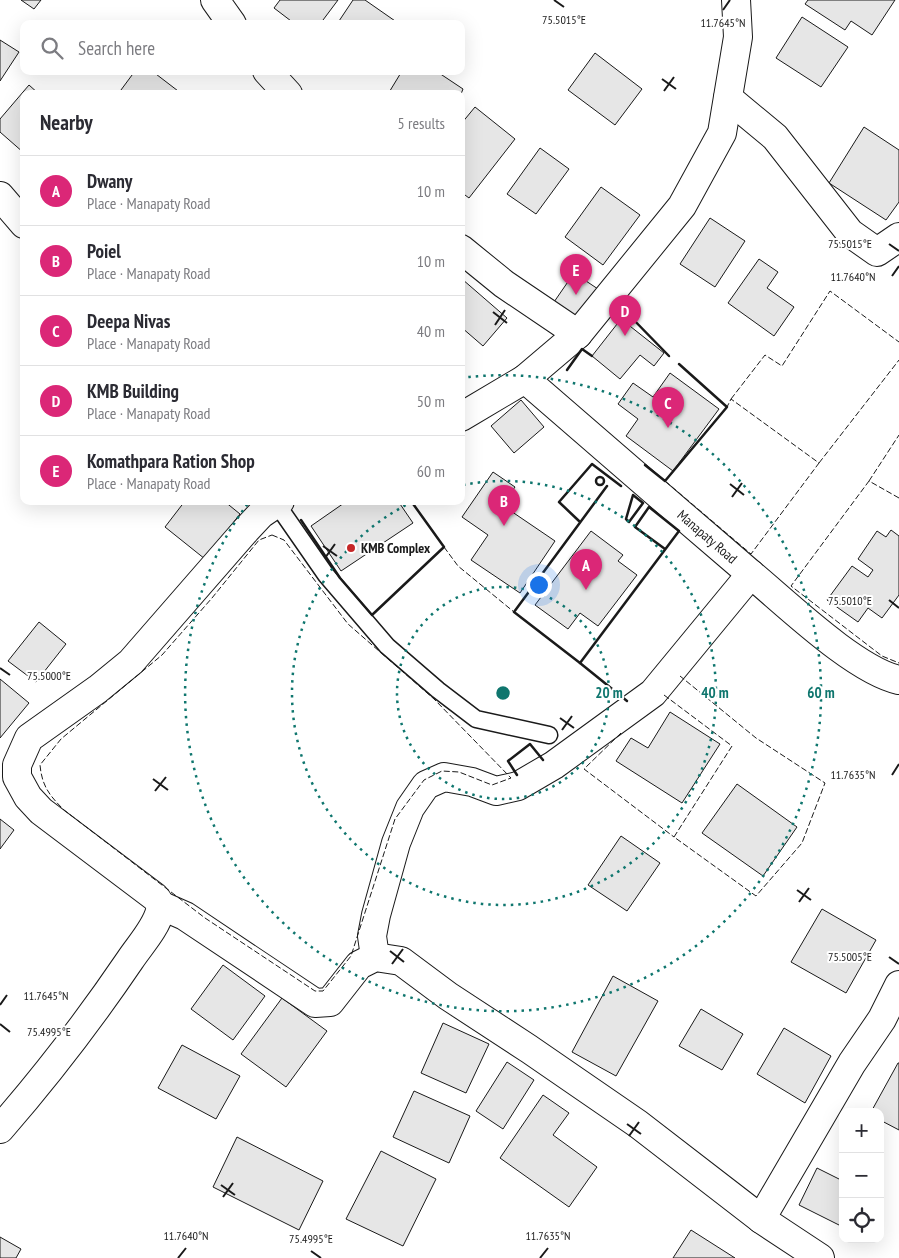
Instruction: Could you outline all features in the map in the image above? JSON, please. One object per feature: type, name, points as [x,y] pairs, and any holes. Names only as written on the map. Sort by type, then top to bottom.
[{"type":"street","points":[[215,0],[229,20]]},
{"type":"street","points":[[465,415],[524,379],[578,334],[682,206],[722,134],[738,37],[736,0]]},
{"type":"street","points":[[271,75],[284,90]]},
{"type":"street","points":[[728,98],[775,137],[850,233],[877,252],[899,237]]},
{"type":"street","points":[[0,196],[20,219]]},
{"type":"street","points":[[465,252],[504,284],[578,334]]},
{"type":"street","name":"Manapaty Road","points":[[524,379],[751,574],[848,653],[886,677],[899,680]]},
{"type":"street","points":[[267,505],[131,662],[98,689],[28,738],[17,765],[8,773],[42,811],[155,898],[160,905],[185,916],[315,1004],[330,1002],[359,965],[375,957],[402,961],[448,996],[638,1124],[761,1219],[820,1258]]},
{"type":"street","points":[[375,957],[372,936],[374,922],[396,843],[410,808],[426,785],[444,776],[472,782],[496,791],[518,786],[554,765],[653,694],[751,574]]},
{"type":"street","points":[[0,1129],[43,1080],[112,987],[150,930],[160,912],[160,905]]},
{"type":"street","points":[[761,1219],[852,1063],[882,1019],[899,985]]},
{"type":"lane","points":[[267,505],[387,646],[438,690],[476,719],[548,735]]},
{"type":"building","points":[[21,0],[41,0],[34,9]]},
{"type":"building","points":[[280,0],[338,0],[323,20],[290,20],[274,8]]},
{"type":"building","points":[[353,0],[365,0],[394,20],[340,20]]},
{"type":"building","points":[[808,0],[895,0],[872,35],[851,21],[845,30],[805,4]]},
{"type":"building","points":[[802,17],[848,47],[821,87],[776,58]]},
{"type":"building","points":[[0,40],[19,52],[0,81]]},
{"type":"building","points":[[595,53],[642,89],[615,125],[568,90]]},
{"type":"building","points":[[132,75],[157,75],[177,90],[121,90]]},
{"type":"building","points":[[400,75],[442,75],[463,89],[463,90],[390,90]]},
{"type":"building","points":[[29,85],[35,90],[25,90]]},
{"type":"building","points":[[20,96],[20,150],[0,132],[0,119]]},
{"type":"building","points":[[475,107],[515,139],[469,198],[465,195],[465,119]]},
{"type":"building","points":[[864,127],[899,150],[899,202],[886,220],[829,183]]},
{"type":"building","points":[[540,148],[569,169],[536,214],[507,194]]},
{"type":"building","points":[[601,187],[640,215],[603,265],[565,237]]},
{"type":"building","points":[[710,218],[745,241],[715,287],[680,264]]},
{"type":"building","points":[[759,259],[778,272],[767,288],[794,307],[774,336],[728,303]]},
{"type":"building","points":[[574,273],[598,289],[576,317],[554,302]]},
{"type":"building","points":[[465,282],[507,318],[483,346],[465,330]]},
{"type":"building","points":[[621,319],[664,353],[654,366],[640,355],[620,379],[592,356]]},
{"type":"building","points":[[670,373],[719,409],[673,471],[626,436],[638,419],[618,404],[633,383],[653,397]]},
{"type":"building","points":[[521,400],[544,427],[514,453],[491,426]]},
{"type":"building","points":[[493,472],[515,487],[502,505],[555,541],[520,593],[471,560],[488,535],[462,517]]},
{"type":"building","points":[[182,505],[229,505],[240,514],[205,559],[165,527]]},
{"type":"building","name":"KMB Complex","points":[[341,505],[401,505],[413,523],[341,571],[311,526]]},
{"type":"building","points":[[891,530],[899,536],[899,595],[882,618],[868,608],[858,622],[827,600],[852,566],[868,577],[873,570],[858,559],[877,531],[886,537]]},
{"type":"building","points":[[591,531],[623,555],[618,561],[637,575],[598,626],[580,613],[568,629],[535,605]]},
{"type":"building","points":[[39,622],[66,644],[36,682],[8,661]]},
{"type":"building","points":[[0,679],[29,703],[0,738]]},
{"type":"building","points":[[670,712],[720,744],[682,803],[616,761],[631,738],[648,748]]},
{"type":"building","points":[[737,784],[797,827],[763,876],[702,833]]},
{"type":"building","points":[[0,819],[14,830],[0,849]]},
{"type":"building","points":[[621,836],[660,863],[627,911],[588,885]]},
{"type":"building","points":[[822,909],[876,940],[846,993],[791,962]]},
{"type":"building","points":[[223,965],[265,996],[233,1040],[191,1009]]},
{"type":"building","points":[[613,976],[658,1001],[616,1076],[572,1052]]},
{"type":"building","points":[[282,998],[327,1031],[286,1087],[241,1054]]},
{"type":"building","points":[[701,1009],[743,1034],[722,1070],[679,1046]]},
{"type":"building","points":[[443,1023],[489,1044],[466,1093],[421,1073]]},
{"type":"building","points":[[784,1028],[831,1056],[805,1103],[757,1074]]},
{"type":"building","points":[[182,1045],[240,1076],[216,1119],[158,1088]]},
{"type":"building","points":[[507,1062],[534,1080],[503,1129],[476,1111]]},
{"type":"building","points":[[899,1063],[899,1130],[884,1122],[884,1108],[873,1108]]},
{"type":"building","points":[[414,1091],[470,1116],[449,1163],[393,1137]]},
{"type":"building","points":[[543,1095],[569,1113],[553,1135],[597,1167],[569,1207],[500,1158]]},
{"type":"building","points":[[237,1137],[323,1181],[299,1230],[213,1187]]},
{"type":"building","points":[[381,1151],[436,1179],[403,1246],[346,1219]]},
{"type":"building","points":[[817,1168],[839,1179],[839,1225],[799,1205]]},
{"type":"building","points":[[691,1230],[735,1258],[673,1258]]},
{"type":"building","points":[[0,1237],[21,1249],[16,1258],[0,1258]]},
{"type":"fence","points":[[731,399],[765,355],[782,366],[830,291],[899,342]]},
{"type":"fence","points":[[819,463],[899,360]]},
{"type":"fence","points":[[665,481],[751,554],[819,463],[731,399],[727,407]]},
{"type":"fence","points":[[869,481],[899,435]]},
{"type":"fence","points":[[899,498],[869,481],[791,586],[882,656],[899,663]]},
{"type":"fence","points":[[272,535],[284,540],[348,624],[434,699],[511,778],[492,785],[459,772],[442,771],[424,780],[395,819],[351,956],[323,991],[315,991],[205,918],[64,810],[47,790],[42,779],[40,765],[61,739],[162,655],[259,540],[272,535]]},
{"type":"fence","points":[[444,547],[458,566],[514,612]]},
{"type":"fence","points":[[664,695],[732,746],[674,837],[756,896],[802,843],[825,783],[756,738],[680,676]]},
{"type":"fence","points":[[621,733],[584,769],[674,837]]},
{"type":"wall","points":[[621,319],[627,313],[669,356]]},
{"type":"wall","points":[[567,370],[582,349],[592,356]]},
{"type":"wall","points":[[645,465],[665,481],[727,407],[679,364]]},
{"type":"wall","points":[[579,521],[559,502],[592,464],[621,486]]},
{"type":"wall","points":[[600,477],[604,481],[600,485],[596,481],[600,477]]},
{"type":"wall","points":[[607,486],[514,612],[580,663],[679,531],[649,507],[635,527],[665,549]]},
{"type":"wall","points":[[633,495],[643,503],[629,522],[626,519],[633,495]]},
{"type":"wall","points":[[301,520],[340,578],[372,615],[444,547],[414,505]]},
{"type":"wall","points":[[580,663],[627,701]]},
{"type":"wall","points":[[517,775],[508,761],[530,744],[543,760]]},
{"type":"place","name":"Komathpara Ration Shop","points":[[576,295]]},
{"type":"place","name":"KMB Building","points":[[625,336]]},
{"type":"place","name":"Deepa Nivas","points":[[668,428]]},
{"type":"place","name":"Poiel","points":[[504,526]]},
{"type":"place","name":"KMB Complex","points":[[351,548]]},
{"type":"place","name":"Dwany","points":[[586,590]]}]
